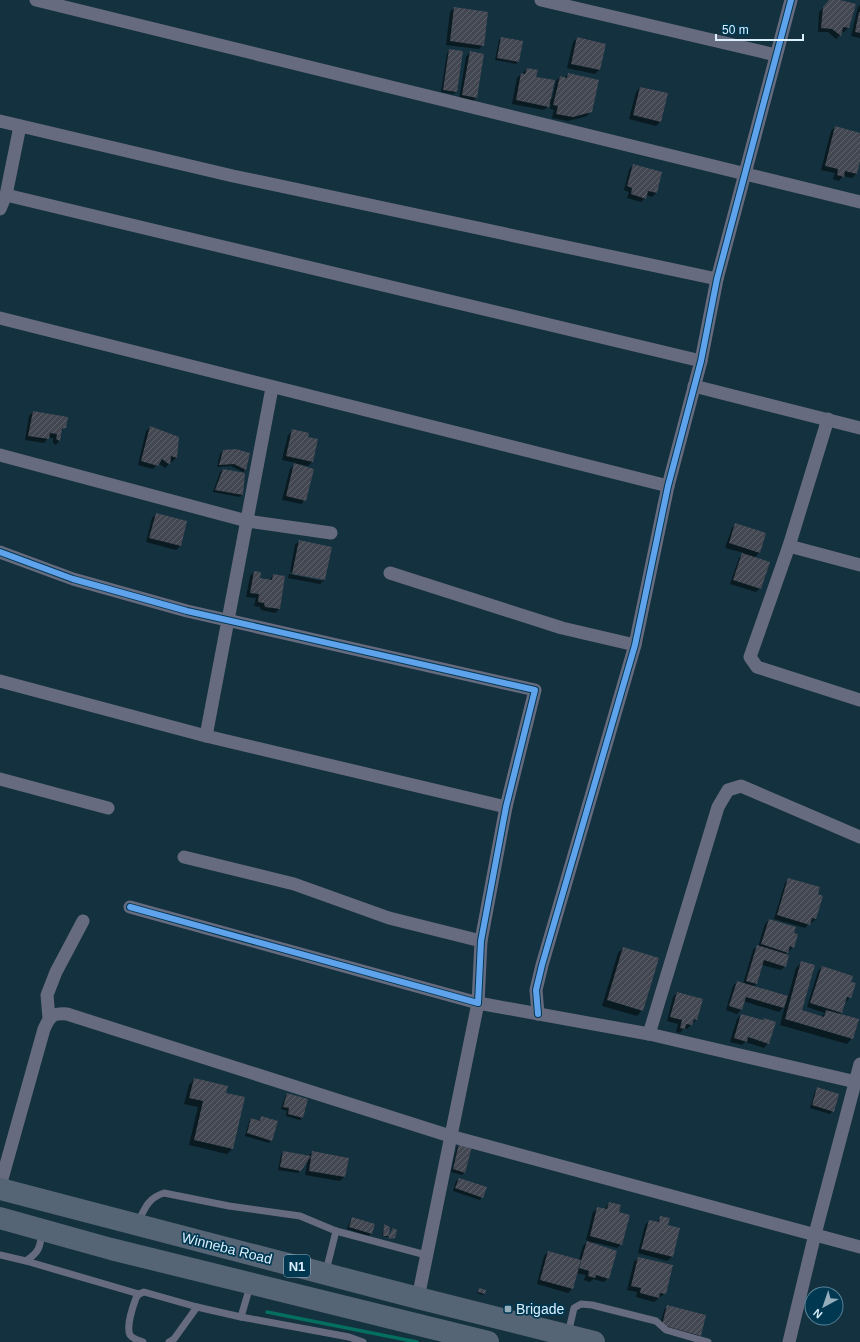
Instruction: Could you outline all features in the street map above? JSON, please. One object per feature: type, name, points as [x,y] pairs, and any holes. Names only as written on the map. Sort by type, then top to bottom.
[{"type":"highway","name":"Winneba Road","points":[[1,1183],[137,1225],[594,1342]]},
{"type":"highway","name":"Winneba Road","points":[[0,1218],[111,1249],[251,1284],[430,1334],[488,1342]]},
{"type":"street","points":[[36,0],[860,202]]},
{"type":"street","points":[[541,0],[776,55]]},
{"type":"street","points":[[538,1014],[536,990],[542,965],[634,645],[668,486],[701,361],[717,279],[791,0]]},
{"type":"street","points":[[0,121],[233,176],[717,279]]},
{"type":"street","points":[[0,209],[6,195],[20,126]]},
{"type":"street","points":[[6,195],[701,361]]},
{"type":"street","points":[[0,318],[272,388],[376,412],[668,486]]},
{"type":"street","points":[[694,386],[860,428]]},
{"type":"street","points":[[206,736],[272,388]]},
{"type":"street","points":[[828,419],[789,546],[750,657],[757,668],[860,700]]},
{"type":"street","points":[[0,455],[247,521],[331,533]]},
{"type":"street","points":[[789,546],[860,565]]},
{"type":"street","points":[[0,552],[73,579],[187,612],[535,690],[506,807],[481,941],[478,1002],[418,1298]]},
{"type":"street","points":[[390,573],[562,628],[634,645]]},
{"type":"street","points":[[0,681],[206,736],[506,807]]},
{"type":"street","points":[[0,779],[108,808]]},
{"type":"street","points":[[649,1034],[718,807],[728,790],[741,786],[860,837]]},
{"type":"street","points":[[184,857],[294,884],[389,918],[481,941]]},
{"type":"street","points":[[130,906],[478,1002],[649,1034],[858,1083]]},
{"type":"street","points":[[1,1183],[44,1029],[49,1018],[47,995],[56,972],[83,921]]},
{"type":"street","points":[[49,1018],[56,1014],[67,1014],[450,1136],[860,1247]]},
{"type":"street","points":[[789,1342],[815,1234],[858,1083],[860,1064]]},
{"type":"lane","points":[[137,1225],[146,1205],[155,1196],[164,1193],[229,1206],[300,1216],[336,1231],[426,1255]]},
{"type":"lane","points":[[26,1261],[36,1254],[41,1245],[42,1230]]},
{"type":"lane","points":[[326,1274],[336,1231]]},
{"type":"lane","points":[[0,1255],[26,1261],[139,1294],[144,1292],[197,1307],[241,1317],[349,1337],[363,1342]]},
{"type":"lane","points":[[241,1317],[251,1284]]},
{"type":"lane","points":[[139,1294],[136,1298],[128,1329],[133,1339],[143,1342]]},
{"type":"lane","points":[[567,1336],[574,1308],[581,1304],[592,1305],[656,1321],[666,1330],[708,1342]]},
{"type":"lane","points":[[169,1342],[174,1339],[197,1307]]},
{"type":"building","points":[[829,0],[840,0],[856,4],[849,28],[843,27],[841,36],[832,29],[821,28],[823,7]]},
{"type":"building","points":[[454,7],[488,12],[484,46],[450,41]]},
{"type":"building","points":[[860,12],[860,33],[855,32]]},
{"type":"building","points":[[501,37],[523,41],[519,62],[497,58]]},
{"type":"building","points":[[577,37],[606,44],[600,70],[571,64]]},
{"type":"building","points":[[449,49],[463,51],[457,92],[443,90]]},
{"type":"building","points":[[470,51],[484,54],[477,98],[462,95]]},
{"type":"building","points":[[527,68],[538,70],[536,77],[555,80],[549,107],[516,100],[521,73],[525,74]]},
{"type":"building","points":[[568,73],[599,80],[592,112],[573,117],[556,114],[558,106],[553,105],[560,76],[567,78]]},
{"type":"building","points":[[640,87],[668,93],[661,122],[633,115]]},
{"type":"building","points":[[835,126],[860,133],[860,161],[857,174],[845,171],[844,177],[837,175],[838,169],[825,166]]},
{"type":"building","points":[[633,164],[662,172],[657,193],[648,191],[646,199],[631,194],[632,188],[627,186]]},
{"type":"building","points":[[33,411],[68,417],[66,428],[62,429],[60,441],[56,439],[57,434],[50,433],[49,439],[28,436]]},
{"type":"building","points":[[150,426],[179,437],[177,458],[171,456],[170,465],[162,459],[158,466],[141,461]]},
{"type":"building","points":[[292,429],[309,433],[308,437],[318,439],[313,462],[286,456]]},
{"type":"building","points":[[236,449],[250,453],[246,470],[234,464],[219,465],[223,450]]},
{"type":"building","points":[[294,463],[314,469],[306,501],[286,496]]},
{"type":"building","points":[[223,469],[245,473],[243,495],[215,490]]},
{"type":"building","points":[[156,513],[187,521],[181,546],[149,538]]},
{"type":"building","points":[[735,523],[766,533],[760,553],[729,543]]},
{"type":"building","points":[[299,540],[332,547],[325,580],[292,574]]},
{"type":"building","points":[[742,553],[770,562],[761,589],[733,580]]},
{"type":"building","points":[[254,571],[261,572],[260,578],[272,580],[273,574],[285,576],[280,609],[265,607],[264,603],[258,602],[259,594],[250,593]]},
{"type":"building","points":[[788,878],[820,887],[818,894],[823,896],[816,919],[812,918],[810,925],[777,915]]},
{"type":"building","points":[[769,919],[796,927],[794,933],[798,934],[794,948],[790,946],[788,953],[761,944]]},
{"type":"building","points":[[757,945],[789,955],[786,967],[764,960],[757,984],[746,981]]},
{"type":"building","points":[[623,947],[659,958],[643,1011],[607,1000]]},
{"type":"building","points":[[801,961],[815,965],[802,1010],[824,1017],[826,1010],[859,1019],[853,1039],[785,1019]]},
{"type":"building","points":[[822,966],[853,976],[851,982],[856,983],[851,998],[847,997],[842,1013],[810,1003]]},
{"type":"building","points":[[737,981],[788,996],[784,1008],[746,997],[742,1010],[729,1006]]},
{"type":"building","points":[[677,992],[703,999],[697,1020],[694,1019],[692,1025],[686,1024],[685,1029],[680,1028],[682,1020],[670,1017]]},
{"type":"building","points":[[741,1014],[763,1020],[764,1018],[776,1022],[769,1044],[748,1037],[747,1042],[734,1038]]},
{"type":"building","points":[[194,1078],[228,1086],[226,1093],[245,1097],[233,1149],[194,1140],[203,1101],[189,1098]]},
{"type":"building","points":[[817,1087],[839,1094],[834,1112],[812,1105]]},
{"type":"building","points":[[287,1093],[308,1099],[303,1118],[288,1114],[289,1108],[283,1107]]},
{"type":"building","points":[[261,1116],[278,1121],[272,1141],[247,1133],[251,1118],[260,1121]]},
{"type":"building","points":[[459,1143],[472,1146],[465,1173],[453,1169]]},
{"type":"building","points":[[283,1151],[311,1156],[301,1171],[280,1167]]},
{"type":"building","points":[[312,1151],[349,1158],[345,1177],[309,1171]]},
{"type":"building","points":[[459,1178],[487,1187],[483,1198],[455,1188]]},
{"type":"building","points":[[609,1202],[621,1205],[619,1212],[630,1215],[622,1245],[590,1236],[597,1207],[607,1209]]},
{"type":"building","points":[[660,1216],[670,1218],[668,1225],[680,1228],[673,1257],[641,1249],[649,1220],[659,1222]]},
{"type":"building","points":[[352,1217],[375,1224],[372,1234],[349,1227]]},
{"type":"building","points":[[384,1224],[390,1227],[389,1236],[383,1236]]},
{"type":"building","points":[[393,1228],[397,1230],[395,1238],[389,1239],[389,1236]]},
{"type":"building","points":[[587,1241],[617,1251],[609,1279],[596,1275],[595,1278],[588,1276],[589,1271],[579,1268]]},
{"type":"building","points":[[548,1251],[581,1260],[573,1289],[540,1280]]},
{"type":"building","points":[[638,1257],[673,1265],[666,1294],[660,1293],[659,1298],[640,1293],[641,1288],[631,1286]]},
{"type":"building","points":[[479,1288],[486,1290],[485,1294],[478,1292]]},
{"type":"building","points":[[667,1305],[706,1315],[701,1336],[662,1325]]},
{"type":"waterway","points":[[267,1312],[417,1342]]},
{"type":"cycle path","points":[[538,1014],[536,990],[542,965],[635,645],[668,486],[701,361],[717,279],[791,0]]},
{"type":"cycle path","points":[[0,552],[73,579],[187,611],[535,690],[506,807],[481,941],[478,1003],[130,907]]},
{"type":"place","name":"Brigade","points":[[508,1309]]}]
